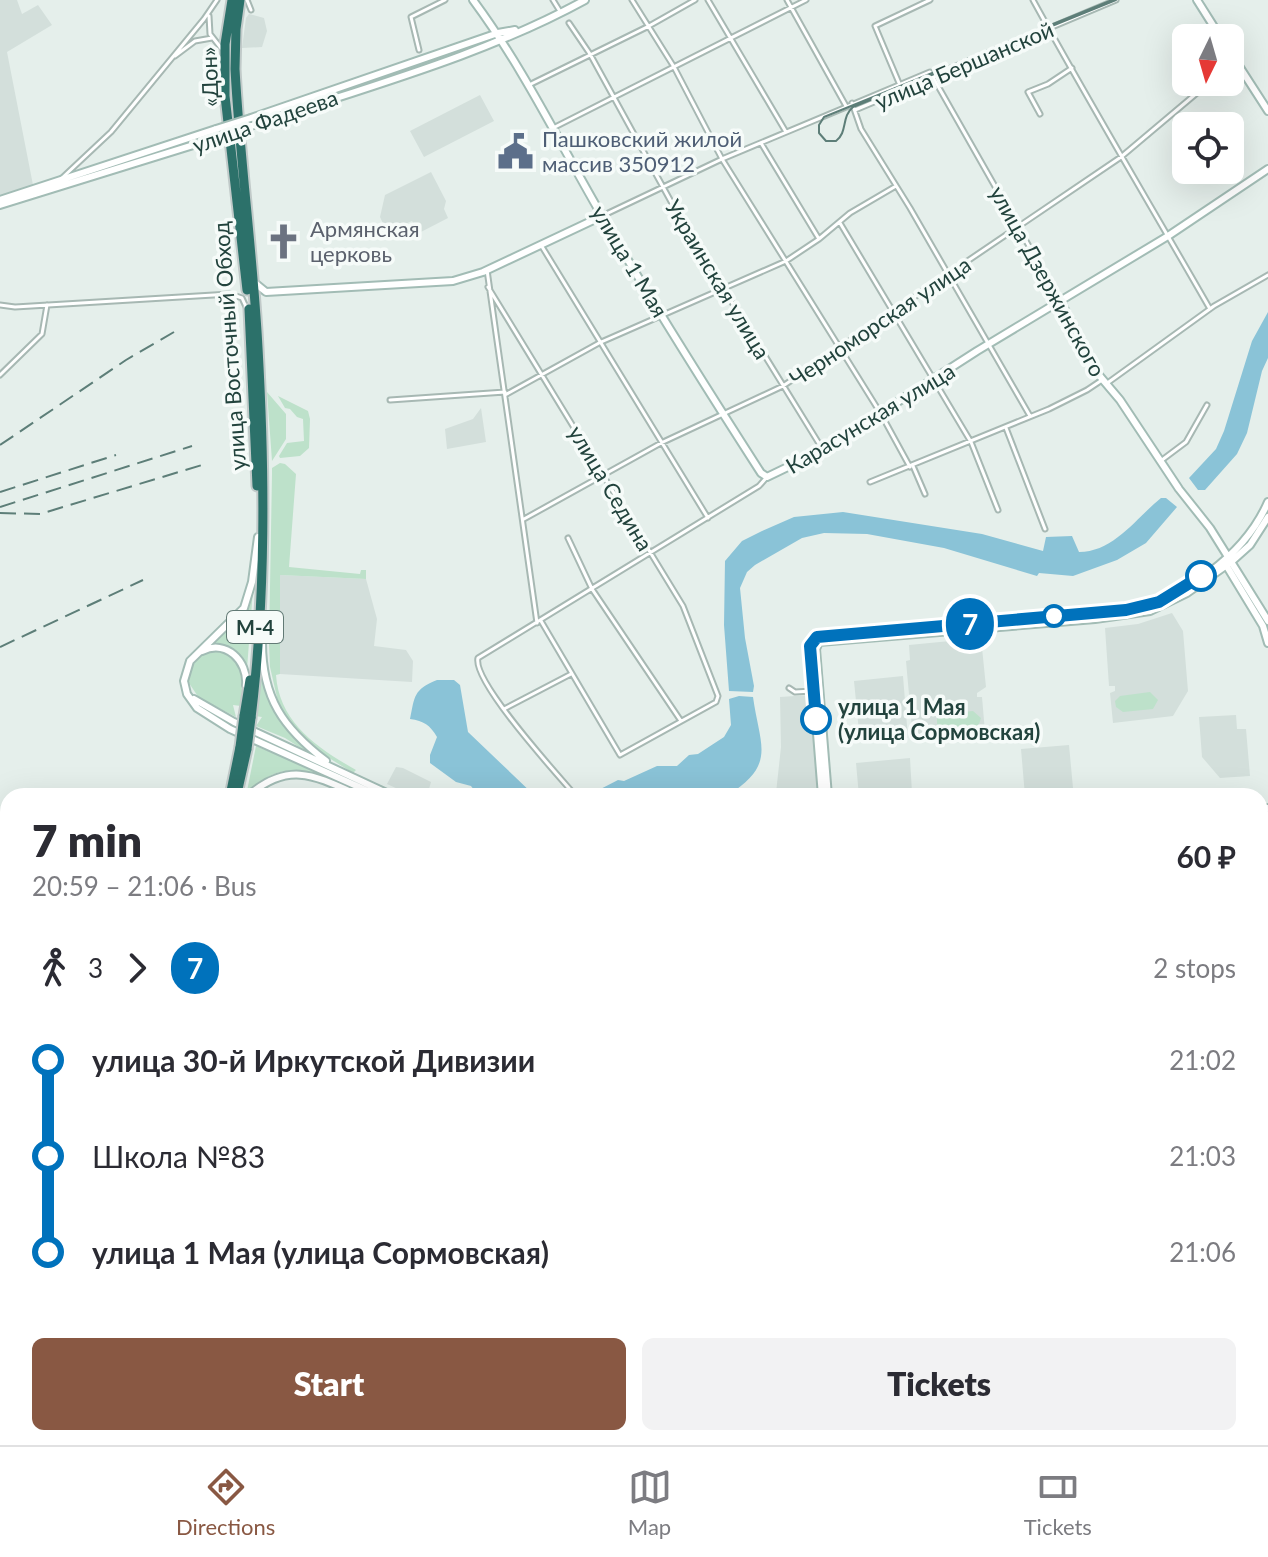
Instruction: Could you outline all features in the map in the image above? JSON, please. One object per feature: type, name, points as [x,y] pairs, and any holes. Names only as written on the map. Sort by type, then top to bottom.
[{"type":"highway","name":"«Дон»","points":[[232,0],[224,55],[225,96],[237,153]]},
{"type":"highway","name":"«Дон»","points":[[237,153],[235,69],[240,0]]},
{"type":"highway","name":"улица Восточный Обход","points":[[237,153],[261,533]]},
{"type":"highway","name":"улица Восточный Обход","points":[[237,153],[258,345],[261,533]]},
{"type":"highway","name":"М-4","points":[[238,788],[259,653],[261,533]]},
{"type":"highway","name":"М-4","points":[[248,717],[261,533]]},
{"type":"highway","name":"М-4","points":[[232,788],[244,748]]},
{"type":"main road","name":"улица 1 Мая","points":[[473,0],[500,36],[602,216],[724,415],[761,473],[767,477]]},
{"type":"main road","name":"улица Фадеева","points":[[42,191],[68,176],[251,126],[526,28],[585,0]]},
{"type":"main road","points":[[1197,0],[1212,24]]},
{"type":"main road","name":"улица Фадеева","points":[[0,202],[42,191],[195,140],[216,129],[451,54]]},
{"type":"main road","points":[[1244,78],[1268,111]]},
{"type":"main road","name":"Карасунская улица","points":[[767,477],[823,450],[1168,236],[1268,169]]},
{"type":"main road","name":"улица Бершанской","points":[[266,292],[461,279],[602,216]]},
{"type":"main road","points":[[252,277],[257,287],[266,292],[259,297],[258,345]]},
{"type":"main road","name":"улица Дзержинского","points":[[1061,302],[1104,382],[1210,528],[1228,561]]},
{"type":"main road","points":[[1228,561],[1254,531],[1268,502]]},
{"type":"main road","points":[[824,788],[817,692],[818,640],[1094,616],[1129,616],[1162,607],[1250,545],[1268,517]]},
{"type":"main road","points":[[261,533],[244,608],[195,654],[185,672],[185,689],[190,701],[205,714],[374,788]]},
{"type":"main road","points":[[1228,561],[1268,621]]},
{"type":"main road","points":[[1228,561],[1263,626],[1268,643]]},
{"type":"main road","points":[[262,596],[263,663],[273,700],[295,736],[336,772],[365,788]]},
{"type":"main road","points":[[232,726],[201,704],[188,690],[188,669],[195,657],[205,650],[214,647],[225,649],[241,662],[246,678],[248,717]]},
{"type":"main road","points":[[259,788],[273,778],[298,774],[318,777],[342,788]]},
{"type":"street","points":[[68,176],[111,132],[217,0]]},
{"type":"street","points":[[247,0],[251,10]]},
{"type":"street","points":[[419,50],[411,17],[445,0]]},
{"type":"street","points":[[553,0],[561,13]]},
{"type":"street","points":[[632,0],[674,67],[722,159],[881,414],[925,494]]},
{"type":"street","points":[[529,85],[695,0]]},
{"type":"street","points":[[708,0],[786,132]]},
{"type":"street","points":[[787,0],[846,106]]},
{"type":"street","points":[[552,129],[806,0]]},
{"type":"street","points":[[899,83],[875,26],[930,0]]},
{"type":"street","points":[[1033,0],[1210,309]]},
{"type":"street","name":"улица Бершанской","points":[[855,110],[1116,0]]},
{"type":"street","points":[[210,12],[208,27],[224,55]]},
{"type":"street","name":"Украинская улица","points":[[569,23],[590,54],[662,186],[823,450]]},
{"type":"street","points":[[172,59],[195,41],[212,38]]},
{"type":"street","points":[[1040,114],[1028,92],[1048,84],[1072,68]]},
{"type":"street","name":"улица Бершанской","points":[[602,216],[722,159],[899,83],[930,72],[935,77]]},
{"type":"street","name":"улица Дзержинского","points":[[935,77],[1061,302]]},
{"type":"street","name":"Черноморская улица","points":[[524,519],[661,443],[783,386],[1121,157],[1193,96]]},
{"type":"street","points":[[852,103],[861,129],[1030,416]]},
{"type":"street","points":[[761,143],[819,239]]},
{"type":"street","points":[[390,400],[505,394],[599,343],[786,261],[850,213],[896,186]]},
{"type":"street","points":[[840,223],[971,442],[998,510]]},
{"type":"street","points":[[541,245],[708,518]]},
{"type":"street","points":[[230,294],[242,286],[242,253]]},
{"type":"street","points":[[487,270],[539,622],[617,753],[623,755],[681,721],[592,589],[568,538]]},
{"type":"street","points":[[870,482],[971,442],[1104,382],[1236,291],[1268,275]]},
{"type":"street","name":"улица Седина","points":[[488,287],[691,624],[718,696],[716,702],[681,721]]},
{"type":"street","points":[[0,305],[230,294],[238,295],[246,303],[250,325]]},
{"type":"street","points":[[0,375],[42,334],[47,305]]},
{"type":"street","points":[[1162,461],[1186,442],[1207,405]]},
{"type":"street","points":[[1005,427],[1045,529]]},
{"type":"street","name":"Карасунская улица","points":[[504,709],[494,698],[477,666],[478,658],[708,518],[759,486],[767,477]]},
{"type":"street","points":[[569,788],[504,709],[572,673]]},
{"type":"street","points":[[789,688],[795,692],[817,692]]},
{"type":"shaded area","points":[[0,0],[17,0],[22,14],[38,5],[52,25],[7,52],[33,185],[0,196]]},
{"type":"shaded area","points":[[249,14],[264,18],[267,31],[262,47],[242,48]]},
{"type":"shaded area","points":[[480,95],[494,121],[424,157],[410,131]]},
{"type":"shaded area","points":[[431,172],[446,201],[444,209],[448,218],[419,233],[412,221],[387,232],[380,217],[385,195]]},
{"type":"shaded area","points":[[481,408],[486,442],[447,449],[445,429],[473,419]]},
{"type":"shaded area","points":[[280,575],[366,579],[377,619],[374,646],[406,650],[413,661],[412,682],[280,674]]},
{"type":"shaded area","points":[[1172,613],[1183,631],[1188,691],[1173,716],[1113,723],[1110,693],[1115,691],[1115,686],[1109,686],[1105,628],[1138,624]]},
{"type":"shaded area","points":[[981,638],[986,687],[977,693],[977,697],[982,697],[985,732],[913,739],[906,661],[910,660],[909,645]]},
{"type":"shaded area","points":[[903,676],[908,738],[860,742],[854,681]]},
{"type":"shaded area","points":[[810,695],[818,788],[777,788],[781,747],[780,697]]},
{"type":"shaded area","points":[[1236,715],[1237,729],[1246,729],[1250,776],[1220,778],[1202,757],[1199,717]]},
{"type":"shaded area","points":[[1069,745],[1073,788],[1024,788],[1021,749]]},
{"type":"shaded area","points":[[910,758],[912,788],[858,788],[856,763]]},
{"type":"shaded area","points":[[396,767],[431,782],[429,788],[396,788],[387,784]]},
{"type":"green space","points":[[267,392],[286,414],[286,439],[272,461]]},
{"type":"green space","points":[[278,396],[308,411],[309,448],[300,456],[279,456],[287,443],[304,441],[303,419],[285,408]]},
{"type":"green space","points":[[280,463],[296,474],[289,567],[360,574],[361,570],[366,570],[366,579],[280,575],[280,674],[276,675],[284,707],[302,732],[356,770],[353,773],[310,746],[295,731],[278,702],[270,667],[269,644],[272,468]]},
{"type":"green space","points":[[253,589],[247,669],[231,651],[209,645],[240,617]]},
{"type":"green space","points":[[216,650],[234,658],[242,671],[241,706],[233,705],[236,717],[199,698],[189,683],[196,661]]},
{"type":"green space","points":[[261,675],[285,728],[313,756],[285,738],[256,726],[262,717],[255,716]]},
{"type":"green space","points":[[1150,692],[1158,700],[1153,709],[1123,712],[1116,707],[1115,701],[1120,696]]},
{"type":"green space","points":[[973,711],[981,718],[973,728],[944,730],[937,724],[937,718],[943,714]]},
{"type":"green space","points":[[256,746],[357,788],[342,788],[296,771],[280,772],[255,788],[248,788]]},
{"type":"water","points":[[1268,312],[1268,358],[1247,433],[1237,454],[1205,490],[1198,490],[1189,478],[1216,449],[1252,341]]},
{"type":"water","points":[[1161,498],[1166,498],[1177,507],[1146,543],[1117,560],[1073,576],[1039,573],[1037,576],[944,548],[867,534],[824,533],[802,538],[747,572],[740,588],[754,686],[753,692],[729,691],[724,625],[725,561],[742,541],[762,531],[794,517],[843,512],[982,534],[1043,551],[1046,537],[1072,536],[1079,552],[1114,540]]},
{"type":"water","points":[[437,680],[454,680],[460,685],[468,732],[527,788],[472,788],[456,782],[430,763],[437,737],[426,724],[410,719],[416,695],[423,687]]},
{"type":"water","points":[[753,697],[761,742],[759,764],[743,785],[739,788],[602,788],[657,766],[677,766],[689,755],[698,754],[724,737],[731,725],[729,699]]},
{"type":"tram line","points":[[1112,0],[824,117],[819,133],[826,141],[836,141],[853,107],[1116,0]]},
{"type":"railway","points":[[0,445],[126,360],[174,332]]},
{"type":"railway","points":[[0,507],[192,446]]},
{"type":"railway","points":[[0,492],[116,455]]},
{"type":"railway","points":[[0,513],[40,514],[202,465]]},
{"type":"railway","points":[[0,647],[143,580]]},
{"type":"bus line","name":"7","points":[[816,719],[810,646],[821,635],[1126,610],[1159,602],[1201,576]]},
{"type":"place","name":"Пашковский жилой массив 350912","points":[[516,151]]},
{"type":"place","name":"Армянская церковь","points":[[284,241]]},
{"type":"place","name":"улица 1 Мая (улица Сормовская)","points":[[816,719]]}]
